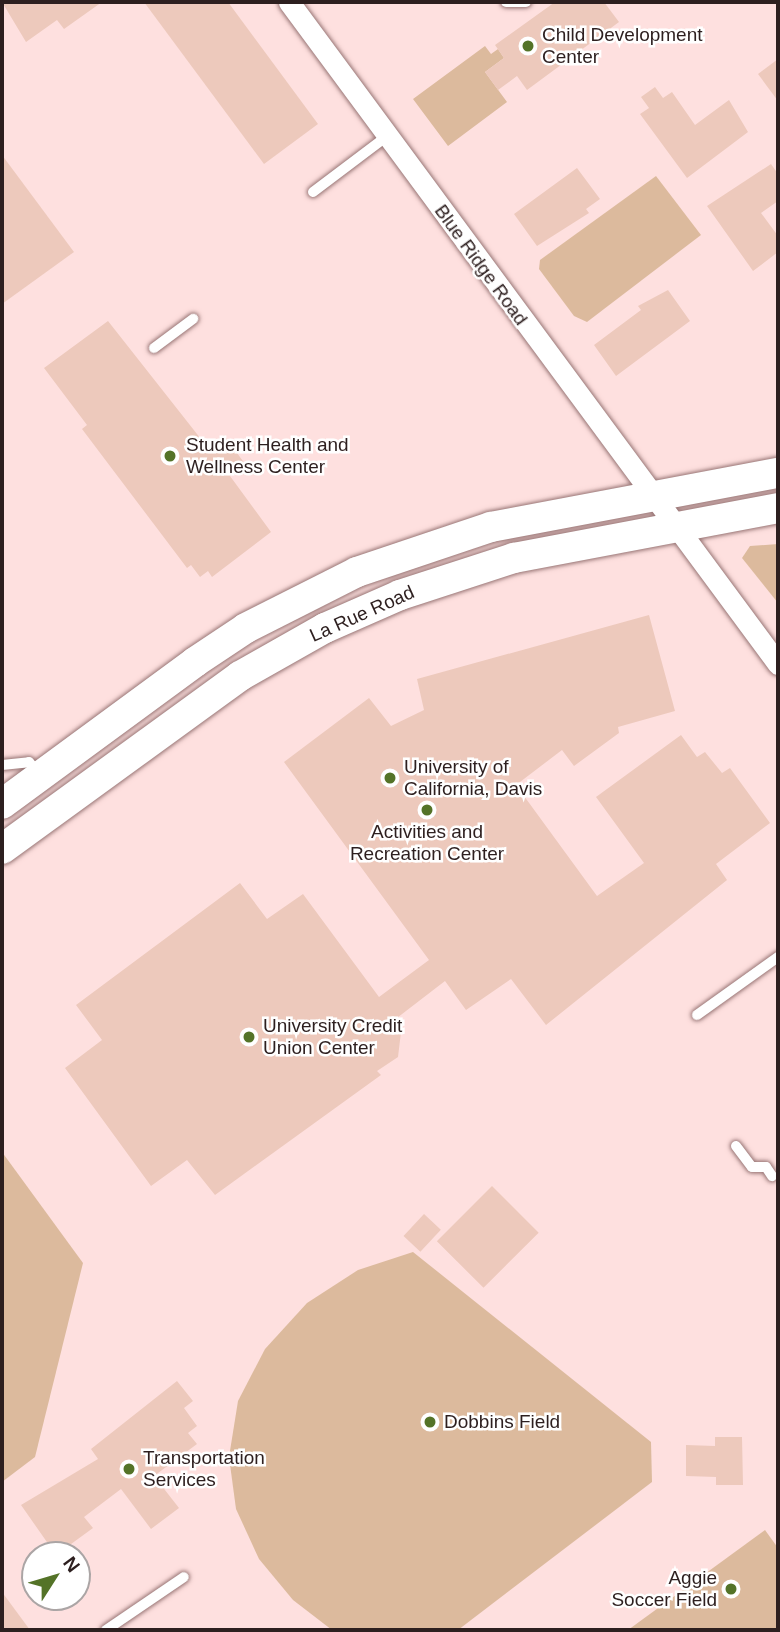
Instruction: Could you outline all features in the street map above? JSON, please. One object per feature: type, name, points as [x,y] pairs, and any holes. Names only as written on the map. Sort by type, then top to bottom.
[{"type":"main road","name":"La Rue Road","points":[[2,804],[215,648],[357,572],[491,527],[778,473]]},
{"type":"main road","name":"La Rue Road","points":[[2,849],[228,684],[325,628],[400,595],[514,558],[778,508]]},
{"type":"street","name":"Blue Ridge Road","points":[[289,2],[678,525],[778,664]]},
{"type":"lane","points":[[506,2],[526,2]]},
{"type":"lane","points":[[313,192],[387,136]]},
{"type":"lane","points":[[154,348],[193,319]]},
{"type":"lane","points":[[2,765],[29,762],[41,776]]},
{"type":"lane","points":[[697,1015],[778,957]]},
{"type":"lane","points":[[736,1146],[752,1167],[766,1167],[772,1176]]},
{"type":"lane","points":[[106,1630],[184,1577]]},
{"type":"shaded area","name":"University of California, Davis","points":[[2,2],[778,2],[778,1630],[2,1630]]},
{"type":"shaded area","points":[[485,46],[491,54],[498,49],[504,58],[485,72],[507,102],[448,146],[413,99]]},
{"type":"shaded area","points":[[656,176],[701,235],[587,322],[574,316],[539,269],[540,260]]},
{"type":"shaded area","points":[[778,544],[778,603],[742,558],[750,546]]},
{"type":"shaded area","points":[[2,1152],[83,1263],[35,1457],[2,1482]]},
{"type":"shaded area","name":"Dobbins Field","points":[[413,1252],[651,1442],[652,1482],[458,1630],[332,1630],[293,1600],[259,1559],[236,1509],[229,1457],[238,1401],[265,1349],[307,1303],[358,1270]]},
{"type":"shaded area","name":"Aggie Soccer Field","points":[[765,1530],[778,1548],[778,1630],[628,1630]]},
{"type":"building","points":[[2,2],[102,2],[64,29],[57,20],[26,42]]},
{"type":"building","points":[[144,2],[228,2],[318,124],[264,164]]},
{"type":"building","name":"Child Development Center","points":[[555,2],[604,2],[619,22],[527,90],[517,76],[498,90],[485,72],[504,58],[495,45]]},
{"type":"building","points":[[778,59],[778,101],[758,74]]},
{"type":"building","points":[[655,87],[663,98],[672,92],[695,125],[729,100],[748,132],[687,178],[640,114],[649,108],[641,97]]},
{"type":"building","points":[[2,155],[74,252],[2,304]]},
{"type":"building","points":[[771,164],[778,174],[778,201],[761,213],[778,236],[778,252],[753,271],[707,206]]},
{"type":"building","points":[[577,168],[600,199],[586,209],[589,213],[537,246],[514,214]]},
{"type":"building","points":[[668,290],[690,321],[616,376],[594,345],[641,310],[638,306]]},
{"type":"building","name":"Student Health and Wellness Center","points":[[108,321],[208,448],[224,435],[245,464],[230,476],[271,532],[212,577],[208,571],[200,577],[191,565],[187,568],[82,429],[87,425],[44,368]]},
{"type":"building","name":"Activities and Recreation Center","points":[[649,615],[675,711],[618,727],[619,733],[574,766],[562,750],[516,785],[597,896],[644,863],[596,797],[681,735],[697,757],[705,752],[722,773],[730,768],[770,823],[716,864],[727,880],[546,1025],[511,979],[466,1010],[445,981],[393,1021],[401,1032],[398,1057],[377,1071],[381,1075],[215,1195],[187,1160],[151,1186],[65,1068],[102,1040],[76,1005],[240,883],[267,919],[303,894],[379,997],[429,960],[284,762],[369,698],[391,726],[424,710],[417,679]]},
{"type":"building","points":[[492,1186],[539,1233],[484,1288],[437,1241]]},
{"type":"building","points":[[424,1214],[441,1230],[420,1252],[404,1236]]},
{"type":"building","name":"Transportation Services","points":[[177,1381],[193,1401],[184,1408],[197,1426],[188,1433],[197,1444],[154,1476],[179,1508],[151,1529],[121,1489],[84,1517],[93,1528],[75,1541],[46,1541],[21,1505],[98,1459],[91,1449]]},
{"type":"building","points":[[715,1437],[742,1437],[743,1485],[716,1485],[716,1477],[686,1476],[686,1445],[715,1446]]},
{"type":"building","points":[[2,1592],[30,1630],[2,1630]]},
{"type":"place","name":"Child Development Center","points":[[528,46]]},
{"type":"place","name":"Student Health and Wellness Center","points":[[170,456]]},
{"type":"place","name":"University of California, Davis","points":[[390,778]]},
{"type":"place","name":"Activities and Recreation Center","points":[[427,810]]},
{"type":"place","name":"University Credit Union Center","points":[[249,1037]]},
{"type":"place","name":"Dobbins Field","points":[[430,1422]]},
{"type":"place","name":"Transportation Services","points":[[129,1469]]},
{"type":"place","name":"Aggie Soccer Field","points":[[731,1589]]}]
